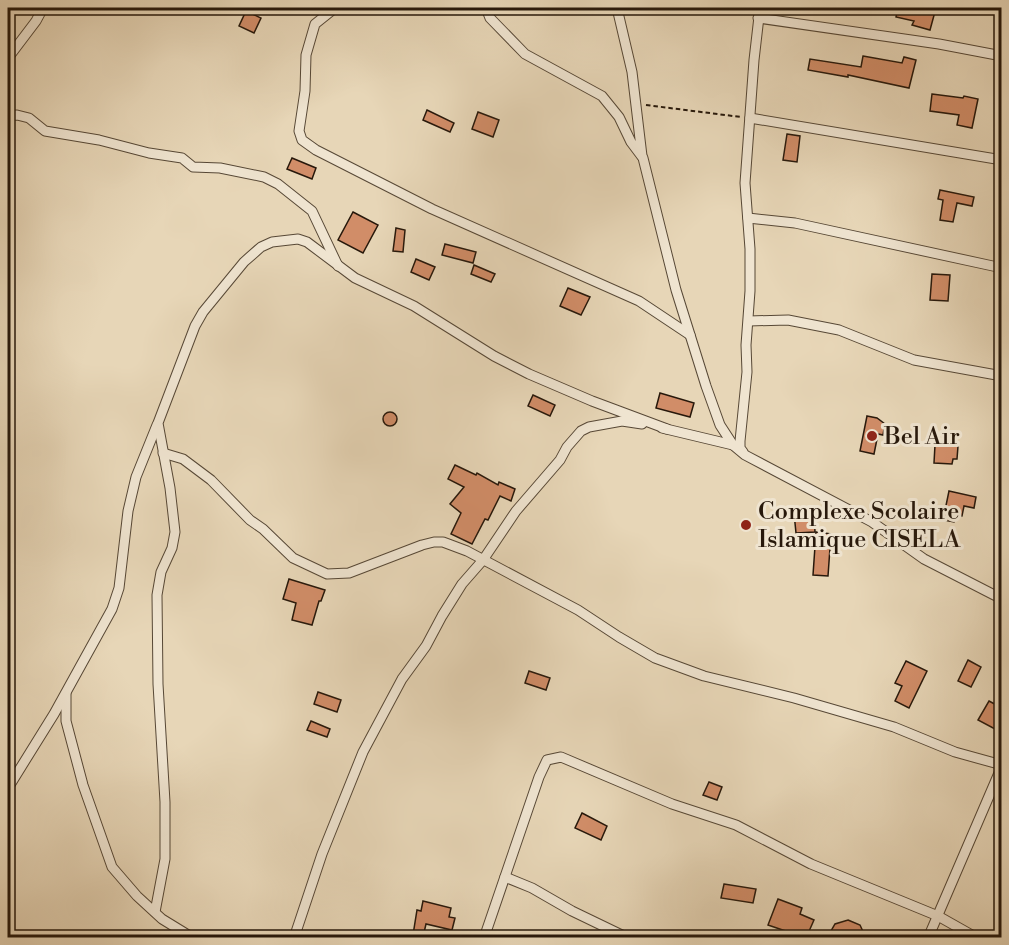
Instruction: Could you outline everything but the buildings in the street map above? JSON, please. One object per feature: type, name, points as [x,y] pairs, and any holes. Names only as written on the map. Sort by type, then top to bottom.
[{"type":"street","points":[[8,58],[43,8]]},
{"type":"street","points":[[335,8],[315,24],[306,55],[305,91],[300,131],[302,140],[316,150],[432,209],[639,301],[690,335]]},
{"type":"street","points":[[486,8],[490,18],[525,54],[602,96],[619,117],[631,142],[643,158]]},
{"type":"street","points":[[617,8],[632,72],[643,158],[690,335],[720,425],[733,445],[745,455],[872,522],[924,559],[1002,599]]},
{"type":"street","points":[[745,455],[740,448],[740,441],[747,372],[750,249],[745,183],[759,13],[1002,56]]},
{"type":"street","points":[[8,116],[17,115],[29,118],[45,131],[182,158],[192,167],[220,168],[264,177],[278,184],[312,211],[338,266]]},
{"type":"street","points":[[750,118],[1002,160]]},
{"type":"street","points":[[748,218],[795,223],[1002,268]]},
{"type":"street","points":[[8,788],[84,662],[111,609],[119,588],[128,511],[136,477],[195,326],[202,312],[244,262],[261,247],[287,239],[307,242],[338,266],[373,288],[388,292],[414,306],[494,356],[592,401],[667,429]]},
{"type":"street","points":[[749,321],[788,320],[839,330],[914,360],[1002,376]]},
{"type":"street","points":[[294,938],[322,854],[363,752],[402,679],[426,646],[462,584],[483,560],[516,511],[560,460],[567,447],[581,431],[589,427],[622,421],[733,445]]},
{"type":"street","points":[[155,912],[165,859],[157,596],[160,572],[172,548],[174,532],[170,488],[158,423]]},
{"type":"street","points":[[163,453],[183,459],[211,480],[287,554],[300,563],[327,574],[349,573],[434,542],[443,542],[483,560],[578,610],[619,638],[655,658],[704,676],[794,698],[894,727],[955,752],[1002,765],[928,938]]},
{"type":"street","points":[[65,691],[66,721],[83,785],[112,867],[137,896],[162,919],[192,938]]},
{"type":"street","points":[[484,938],[543,766],[547,760],[561,757],[672,804],[736,825],[811,864],[938,916],[977,938]]},
{"type":"street","points":[[505,876],[622,936]]},
{"type":"path","points":[[636,104],[750,118]]},
{"type":"place","name":"Bel Air","points":[[872,436]]},
{"type":"place","name":"Complexe Scolaire Islamique CISELA","points":[[746,525]]}]
